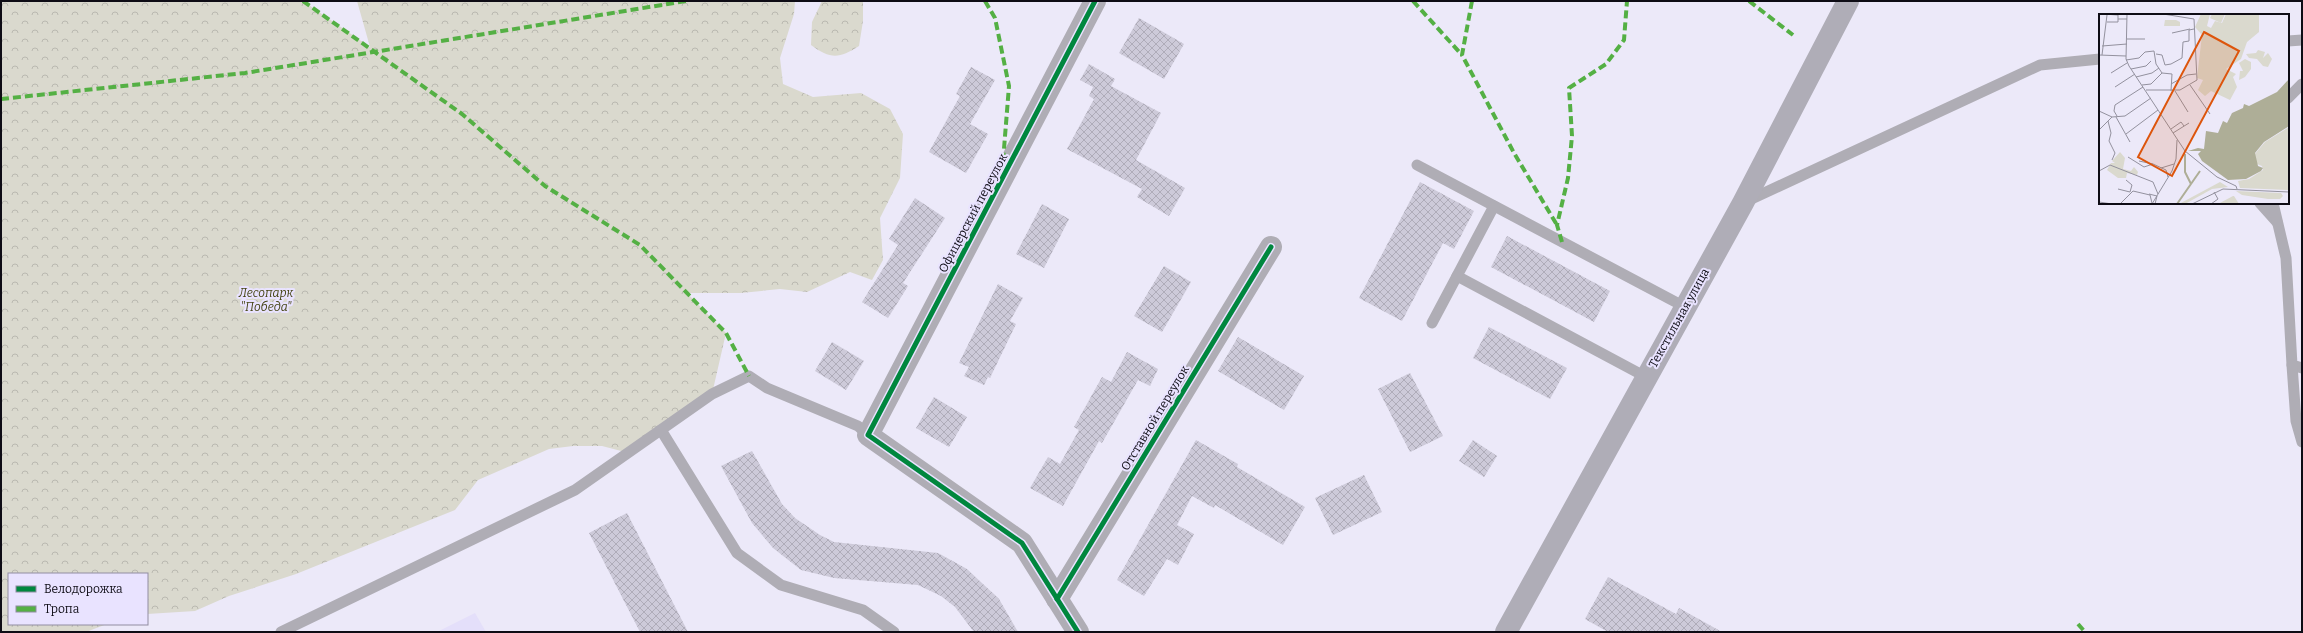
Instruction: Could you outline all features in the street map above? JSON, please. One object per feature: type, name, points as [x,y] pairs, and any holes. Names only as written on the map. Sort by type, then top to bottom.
[{"type":"main road","name":"Текстильная улица","points":[[1506,632],[1743,202],[1848,1]]},
{"type":"street","name":"Офицерский переулок","points":[[868,435],[1095,1]]},
{"type":"street","name":"Отставной переулок","points":[[1057,599],[1271,247]]},
{"type":"street","points":[[868,435],[1022,543],[1078,632]]},
{"type":"lane","points":[[2289,40],[2302,40]]},
{"type":"lane","points":[[1743,202],[2040,65],[2099,59]]},
{"type":"lane","points":[[2289,97],[2302,84]]},
{"type":"lane","points":[[1417,165],[1685,307]]},
{"type":"lane","points":[[2261,204],[2278,223]]},
{"type":"lane","points":[[2273,204],[2286,258],[2297,367],[2296,421],[2302,442]]},
{"type":"lane","points":[[1432,323],[1494,206]]},
{"type":"lane","points":[[1457,276],[1646,377]]},
{"type":"lane","points":[[281,632],[575,490],[712,394],[749,376],[767,388],[858,426],[868,435]]},
{"type":"lane","points":[[661,430],[737,553],[781,585],[863,610],[894,632]]},
{"type":"shaded area","points":[[475,613],[486,632],[437,632]]},
{"type":"green space","name":"Лесопарк \"Победа\"","points":[[1,1],[303,1],[370,47],[357,1],[795,1],[794,14],[780,58],[783,84],[813,97],[861,93],[890,109],[903,134],[900,178],[880,218],[883,260],[872,280],[850,272],[807,292],[780,289],[741,293],[687,293],[726,333],[712,394],[629,453],[602,446],[573,446],[549,449],[478,480],[455,510],[296,574],[229,596],[195,611],[148,614],[148,573],[8,573],[8,625],[104,625],[86,632],[1,632]]},
{"type":"green space","points":[[822,1],[863,2],[863,21],[859,46],[846,53],[835,56],[824,53],[811,45],[812,22]]},
{"type":"building","points":[[1139,18],[1184,44],[1164,79],[1119,53]]},
{"type":"building","points":[[1089,64],[1115,79],[1111,86],[1161,113],[1136,160],[1185,188],[1169,216],[1137,197],[1142,189],[1067,149],[1094,99],[1089,96],[1093,87],[1080,80]]},
{"type":"building","points":[[971,67],[995,80],[970,124],[988,134],[966,173],[929,152],[960,96],[956,94]]},
{"type":"building","points":[[1420,182],[1474,211],[1454,249],[1443,243],[1402,321],[1359,298]]},
{"type":"building","points":[[915,198],[945,218],[903,283],[908,286],[888,318],[862,302],[898,245],[889,239]]},
{"type":"building","points":[[1042,204],[1069,219],[1044,268],[1016,254]]},
{"type":"building","points":[[1507,236],[1610,291],[1594,322],[1491,267]]},
{"type":"building","points":[[1164,266],[1191,282],[1162,332],[1134,316]]},
{"type":"building","points":[[998,284],[1023,298],[1010,321],[1016,324],[990,378],[988,377],[984,385],[964,376],[969,367],[959,363]]},
{"type":"building","points":[[1489,327],[1567,368],[1550,399],[1473,358]]},
{"type":"building","points":[[1238,337],[1304,376],[1284,410],[1218,371]]},
{"type":"building","points":[[832,342],[864,361],[846,390],[815,371]]},
{"type":"building","points":[[1127,352],[1158,369],[1150,386],[1138,380],[1102,443],[1099,441],[1063,506],[1030,488],[1048,457],[1060,464],[1079,430],[1074,427],[1102,377],[1111,382]]},
{"type":"building","points":[[1410,373],[1443,436],[1410,452],[1378,389]]},
{"type":"building","points":[[934,397],[967,417],[949,447],[916,428]]},
{"type":"building","points":[[1196,440],[1238,464],[1237,467],[1305,507],[1283,545],[1215,505],[1214,508],[1192,496],[1177,525],[1194,534],[1178,565],[1167,559],[1144,596],[1117,580]]},
{"type":"building","points":[[1473,440],[1497,456],[1484,477],[1459,461]]},
{"type":"building","points":[[752,451],[782,504],[795,518],[820,535],[834,542],[938,553],[967,569],[999,599],[1018,632],[974,632],[955,607],[941,596],[918,585],[834,578],[801,570],[773,548],[752,523],[721,466]]},
{"type":"building","points":[[1364,475],[1382,512],[1333,535],[1315,498]]},
{"type":"building","points":[[627,513],[688,632],[640,632],[589,533]]},
{"type":"building","points":[[1608,577],[1676,614],[1679,608],[1722,632],[1608,632],[1585,619]]},
{"type":"marked path","points":[[303,1],[462,114],[545,186],[640,245],[726,333],[749,376]]},
{"type":"marked path","points":[[1,99],[245,73],[686,1]]},
{"type":"marked path","points":[[985,1],[995,18],[1009,86],[1002,174]]},
{"type":"marked path","points":[[1413,1],[1462,55]]},
{"type":"marked path","points":[[1472,1],[1462,55],[1514,153],[1557,225]]},
{"type":"marked path","points":[[1562,242],[1557,225],[1568,178],[1572,136],[1569,88],[1606,64],[1624,40],[1627,1]]},
{"type":"marked path","points":[[1749,1],[1793,35]]},
{"type":"marked path","points":[[2078,624],[2085,632]]},
{"type":"cycle path","points":[[1078,632],[1022,543],[868,435],[1095,1]]},
{"type":"cycle path","points":[[1057,599],[1271,247]]}]
